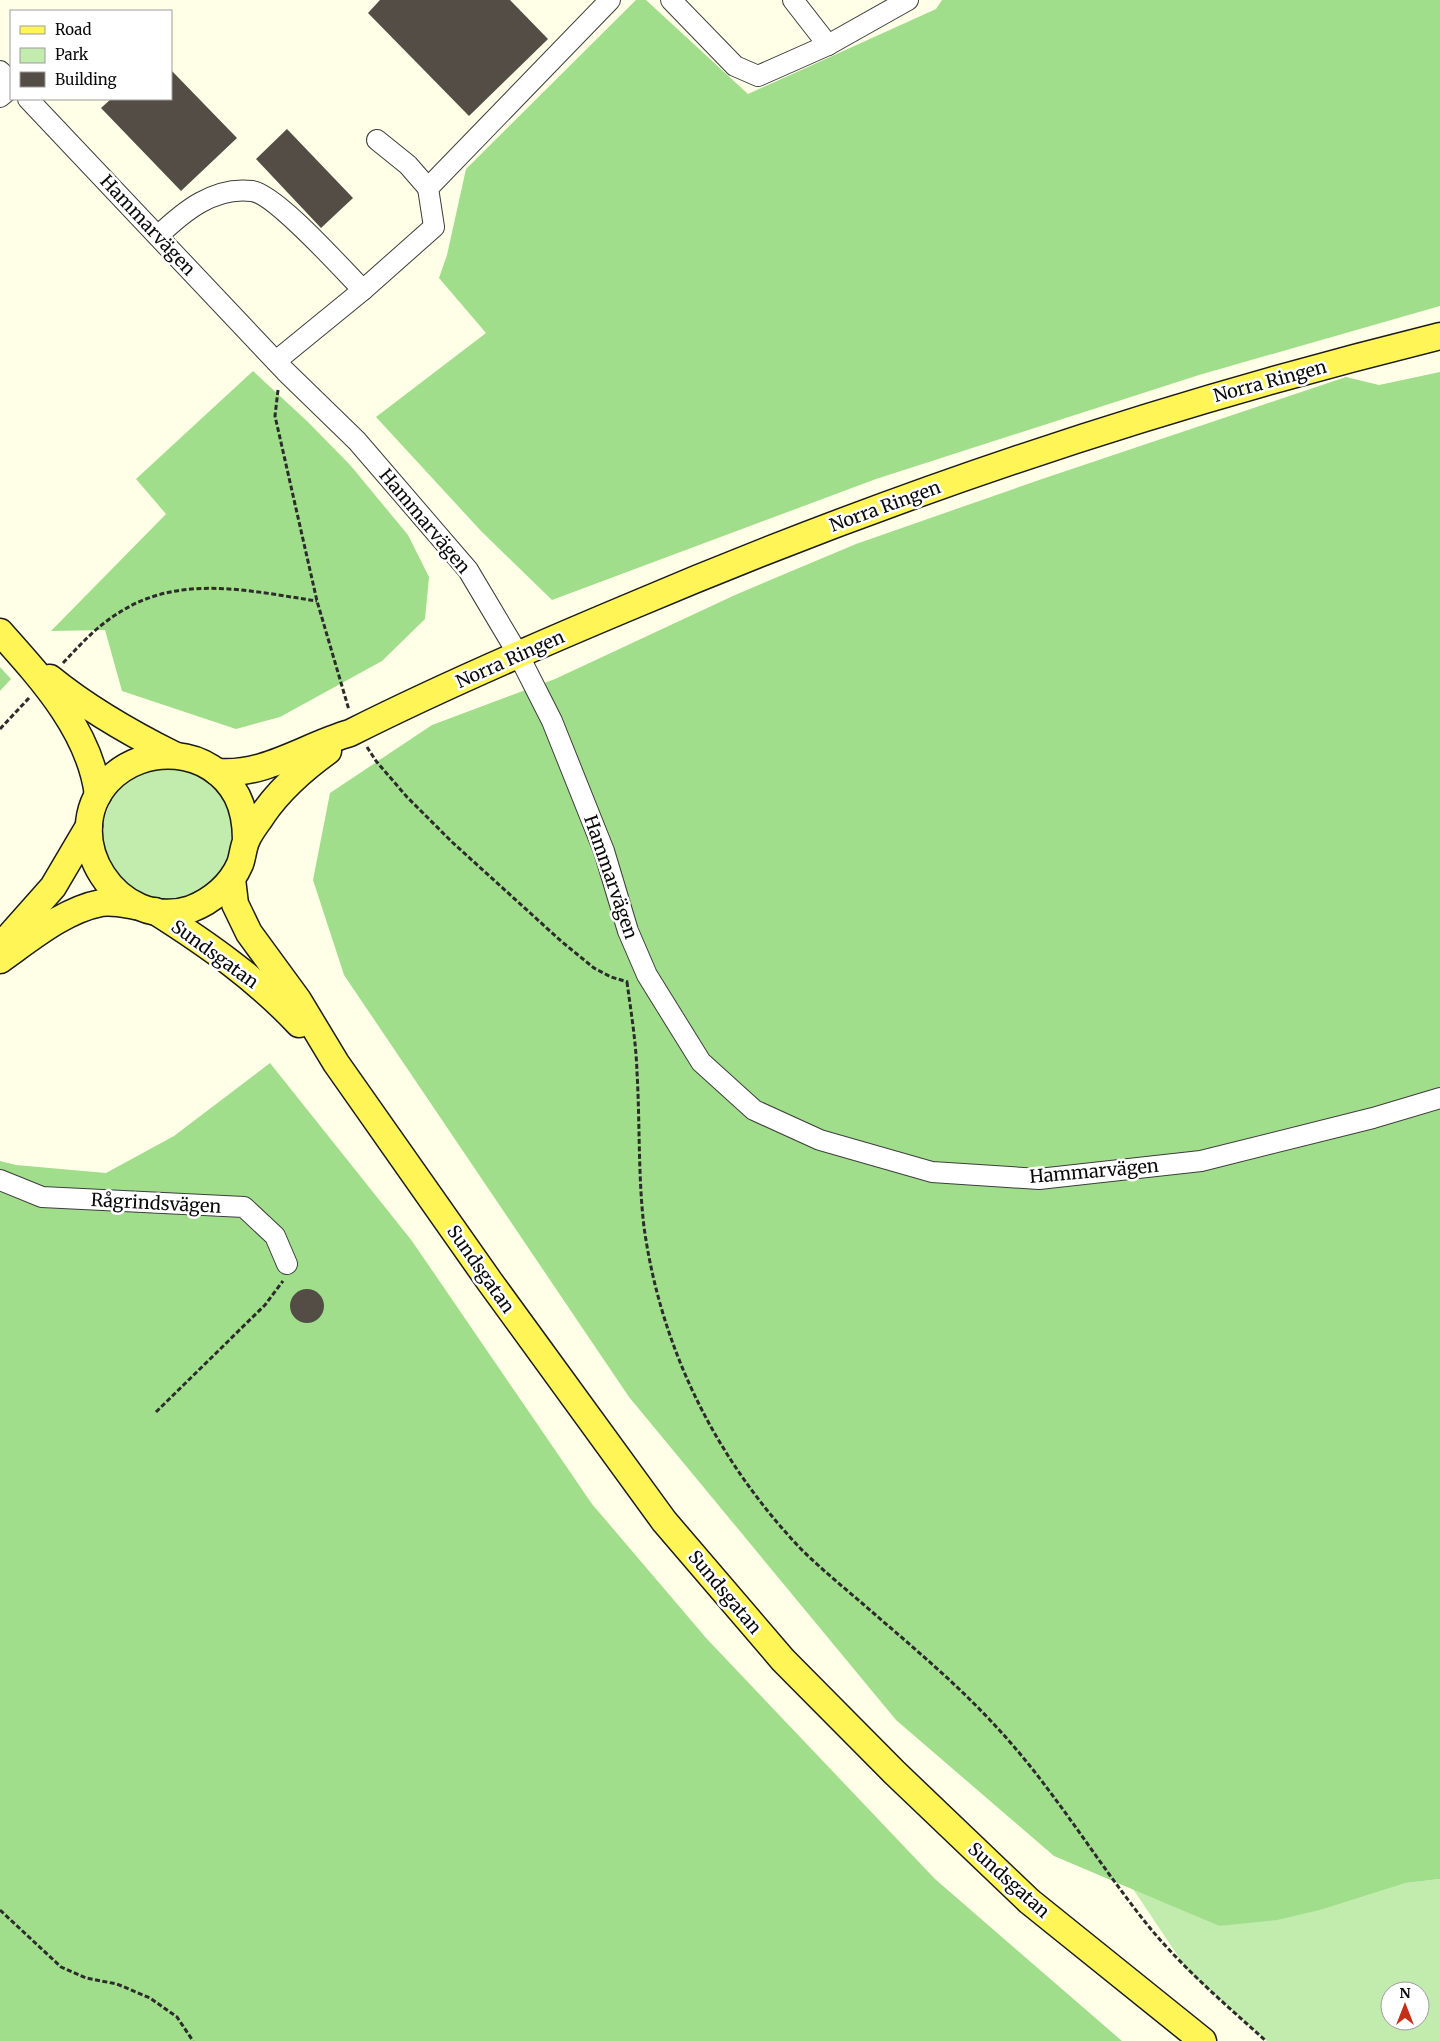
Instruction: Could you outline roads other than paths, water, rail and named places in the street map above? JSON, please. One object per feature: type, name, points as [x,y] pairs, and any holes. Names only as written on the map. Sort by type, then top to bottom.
[{"type":"main road","name":"Norra Ringen","points":[[216,772],[233,773],[262,768],[327,740],[356,730],[518,654],[734,562],[992,467],[1183,404],[1440,336]]},
{"type":"main road","points":[[0,632],[47,686],[84,745],[92,762],[98,795]]},
{"type":"main road","points":[[0,960],[68,915],[102,902],[172,912],[190,909],[206,902],[220,892],[232,879],[240,864],[246,840],[242,810],[236,795],[216,772],[196,761],[174,755],[140,738],[83,704],[18,653]]},
{"type":"main road","name":"Norra Ringen","points":[[246,840],[263,814],[293,778],[356,730]]},
{"type":"main road","points":[[0,947],[53,887],[89,826],[98,795],[118,772],[130,764],[159,755],[174,755]]},
{"type":"main road","points":[[89,826],[92,859],[99,874],[122,898],[146,909]]},
{"type":"main road","name":"Sundsgatan","points":[[232,879],[235,904],[249,933],[298,1000],[336,1063],[490,1282],[664,1520],[783,1660],[894,1772],[1030,1901],[1202,2041]]},
{"type":"main road","name":"Sundsgatan","points":[[146,909],[188,932],[252,979],[279,1002],[336,1063]]},
{"type":"street","points":[[428,188],[610,0]]},
{"type":"street","points":[[671,0],[735,66],[758,76],[828,45],[908,0]]},
{"type":"street","points":[[797,1],[828,45]]},
{"type":"street","points":[[0,70],[10,81]]},
{"type":"street","points":[[0,97],[10,89]]},
{"type":"street","name":"Hammarvägen","points":[[29,100],[280,366],[357,440],[468,570],[518,654],[555,729],[604,851],[628,931],[647,975],[702,1062],[754,1110],[820,1140],[932,1172],[1039,1179],[1200,1161],[1373,1118],[1440,1098]]},
{"type":"street","points":[[280,366],[434,227],[428,188],[408,166],[377,140]]},
{"type":"street","points":[[158,236],[186,210],[224,192],[253,191],[285,210],[363,290]]},
{"type":"street","name":"Rågrindsvägen","points":[[0,1180],[42,1198],[244,1207],[275,1236],[287,1264]]}]
